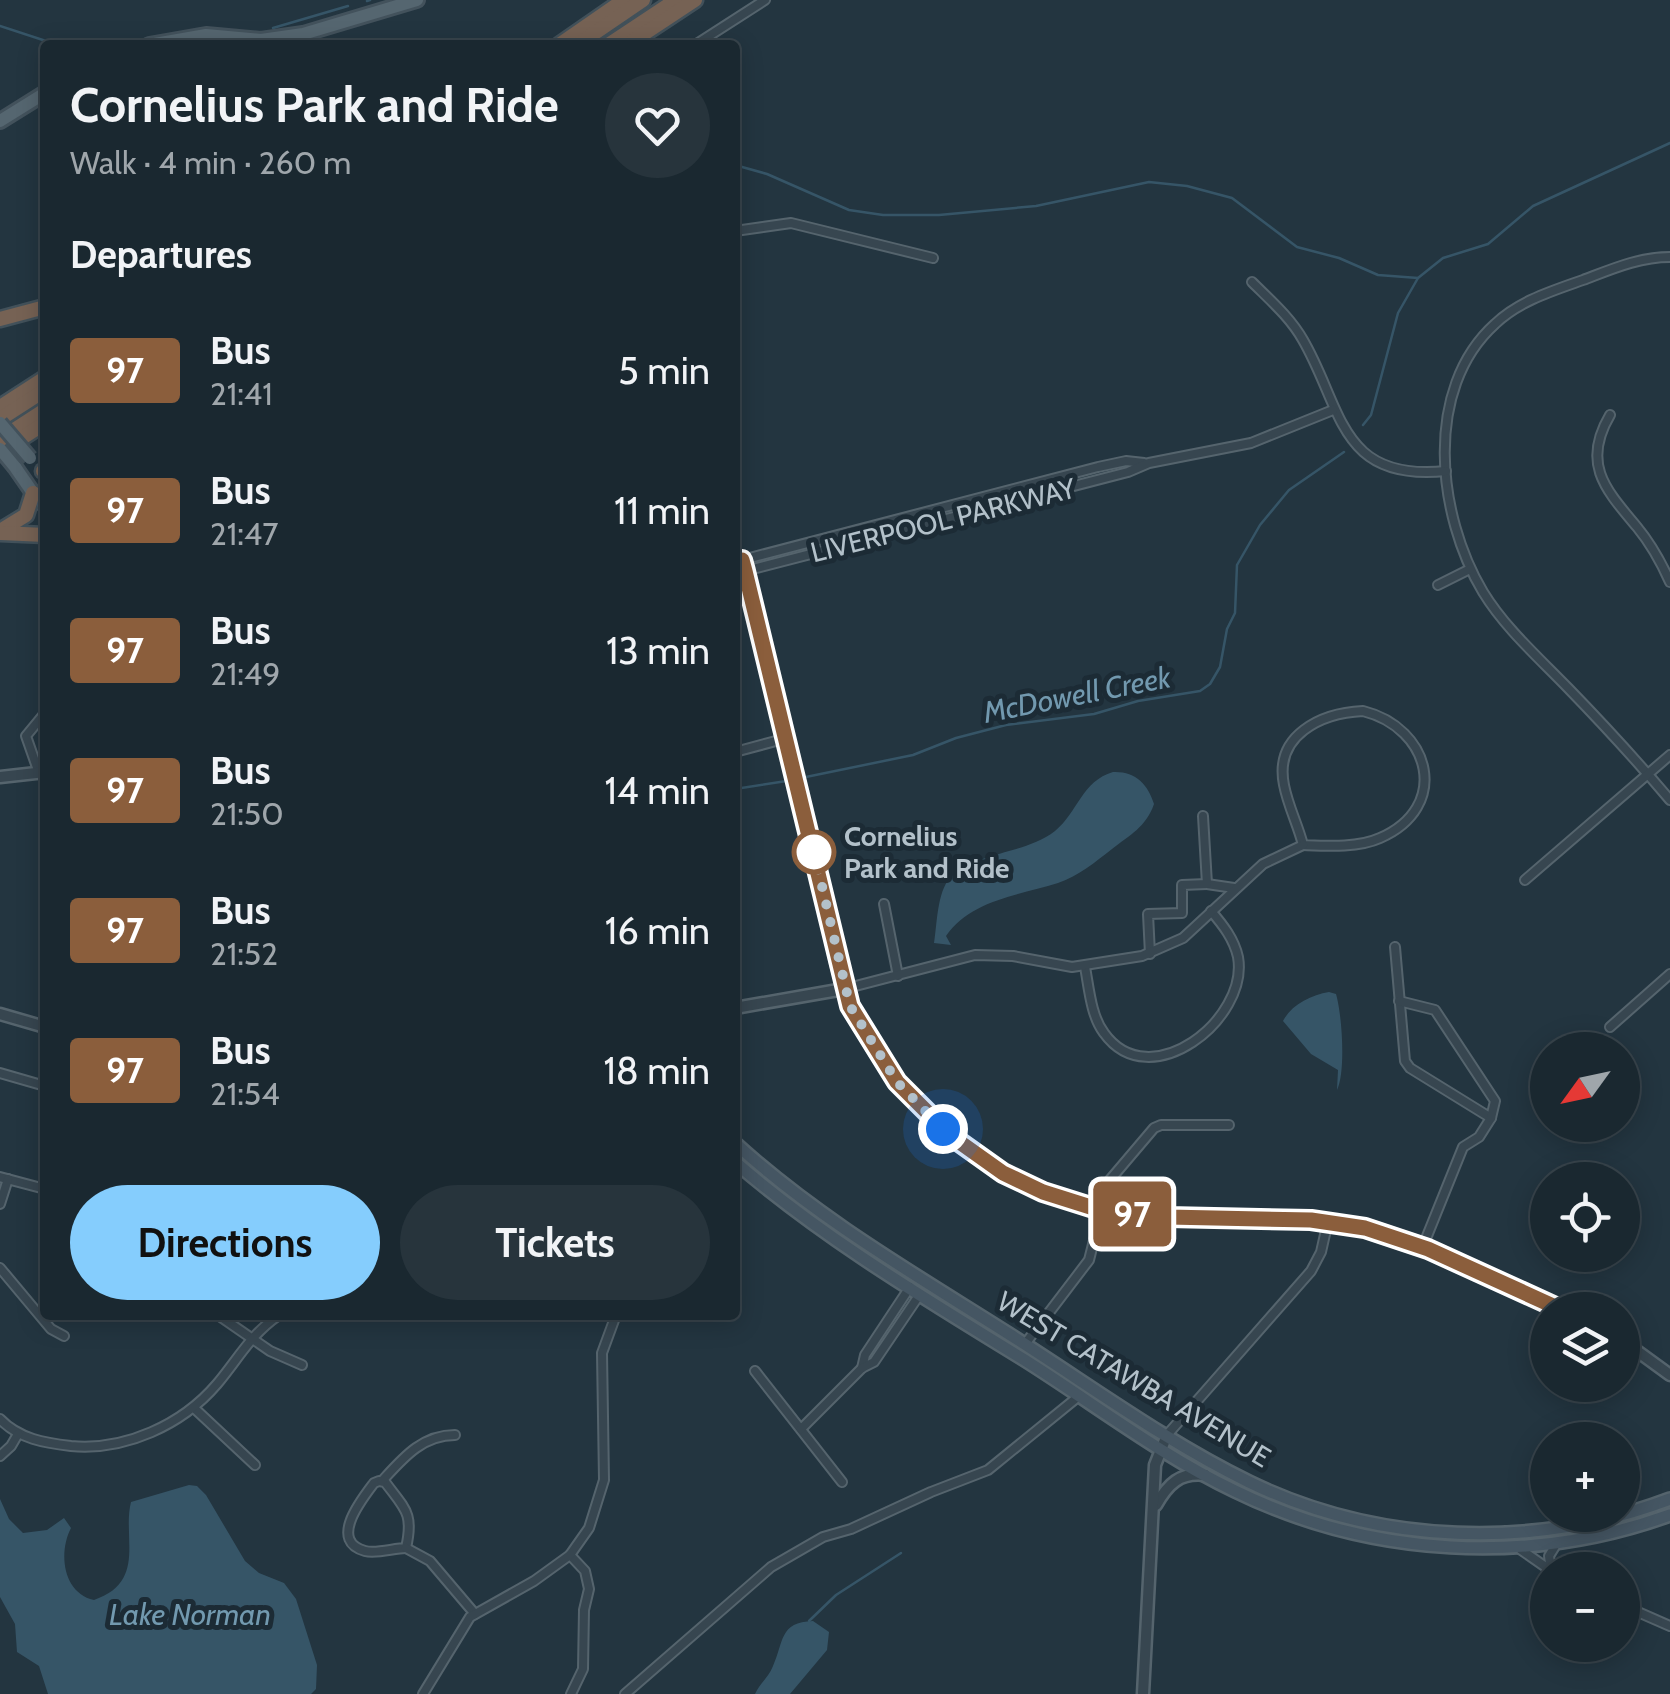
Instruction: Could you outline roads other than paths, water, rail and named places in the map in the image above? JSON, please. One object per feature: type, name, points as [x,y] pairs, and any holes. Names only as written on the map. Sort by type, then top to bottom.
[{"type":"highway","points":[[565,40],[624,0]]},
{"type":"highway","points":[[584,40],[643,0]]},
{"type":"highway","points":[[616,40],[676,0]]},
{"type":"highway","points":[[635,40],[695,0]]},
{"type":"highway","points":[[0,318],[40,308]]},
{"type":"highway","points":[[0,407],[40,381]]},
{"type":"highway","points":[[0,421],[40,393]]},
{"type":"highway","points":[[0,439],[40,413]]},
{"type":"highway","points":[[0,450],[40,425]]},
{"type":"highway","points":[[0,532],[26,515],[32,493]]},
{"type":"highway","points":[[0,532],[40,535]]},
{"type":"main road","points":[[178,40],[206,35],[261,40],[303,34],[417,0]]},
{"type":"main road","points":[[0,121],[40,97]]},
{"type":"main road","points":[[0,421],[40,467]]},
{"type":"main road","points":[[0,450],[40,502]]},
{"type":"main road","name":"WEST CATAWBA AVENUE","points":[[740,1147],[780,1182],[848,1230],[1167,1435],[1252,1483],[1309,1506],[1399,1528],[1506,1534],[1608,1519],[1670,1499]]},
{"type":"main road","name":"WEST CATAWBA AVENUE","points":[[740,1166],[769,1192],[915,1291],[1160,1448],[1206,1476],[1282,1512],[1360,1535],[1442,1547],[1556,1543],[1670,1515]]},
{"type":"main road","points":[[769,1192],[790,1200],[840,1233],[846,1234],[848,1230]]},
{"type":"main road","points":[[915,1291],[920,1285],[973,1317],[992,1323]]},
{"type":"main road","points":[[1360,1535],[1365,1529],[1425,1537],[1458,1533]]},
{"type":"street","points":[[702,40],[765,0]]},
{"type":"street","points":[[740,230],[791,223],[933,258]]},
{"type":"street","points":[[1670,258],[1641,260],[1592,276],[1528,302],[1498,321],[1470,355],[1460,376],[1447,429],[1446,471],[1453,520],[1470,569],[1506,624],[1670,800]]},
{"type":"street","points":[[1252,282],[1302,337],[1333,410],[1353,442],[1376,460],[1414,472],[1446,471]]},
{"type":"street","name":"LIVERPOOL PARKWAY","points":[[740,567],[1098,467],[1126,461],[1149,463],[1234,448],[1333,410]]},
{"type":"street","points":[[1610,416],[1597,443],[1600,475],[1611,497],[1651,546],[1670,582]]},
{"type":"street","points":[[1438,585],[1470,569]]},
{"type":"street","points":[[740,571],[787,738],[844,989],[884,1065],[911,1098],[951,1136],[1003,1173],[1043,1192],[1100,1210],[1168,1217],[1328,1221],[1376,1230],[1423,1246],[1530,1295]]},
{"type":"street","points":[[740,1007],[844,989],[974,955],[1014,956],[1085,967],[1150,954],[1183,938],[1234,888],[1271,859],[1303,846],[1358,844],[1378,839],[1400,826],[1418,808],[1425,789],[1424,768],[1414,745],[1395,724],[1363,710],[1346,712],[1312,723],[1296,736],[1286,753],[1282,773],[1303,846]]},
{"type":"street","points":[[40,720],[26,736],[40,768]]},
{"type":"street","points":[[740,751],[787,738]]},
{"type":"street","points":[[1525,880],[1670,755]]},
{"type":"street","points":[[0,776],[40,772]]},
{"type":"street","points":[[1203,816],[1208,884]]},
{"type":"street","points":[[1150,954],[1148,914],[1182,913],[1182,885],[1234,888]]},
{"type":"street","points":[[884,904],[898,976]]},
{"type":"street","points":[[1085,967],[1097,1020],[1109,1039],[1144,1056],[1177,1052],[1216,1020],[1232,999],[1238,978],[1237,953],[1212,911]]},
{"type":"street","points":[[1395,947],[1402,1050],[1410,1068],[1491,1118]]},
{"type":"street","points":[[1610,1027],[1670,974]]},
{"type":"street","points":[[1399,1000],[1434,1010],[1495,1101],[1491,1118],[1479,1137],[1463,1147],[1455,1163],[1423,1246]]},
{"type":"street","points":[[0,1014],[40,1025]]},
{"type":"street","points":[[0,1074],[40,1085]]},
{"type":"street","points":[[1025,1344],[1089,1260],[1109,1181],[1154,1128],[1229,1125]]},
{"type":"street","points":[[0,1204],[4,1178],[40,1188]]},
{"type":"street","points":[[1143,1694],[1155,1465],[1160,1448],[1167,1435],[1311,1271],[1321,1252],[1328,1221]]},
{"type":"street","points":[[0,1268],[40,1314]]},
{"type":"street","points":[[801,1429],[862,1368],[865,1355],[915,1291]]},
{"type":"street","points":[[45,1320],[64,1336]]},
{"type":"street","points":[[225,1320],[270,1352],[302,1365]]},
{"type":"street","points":[[0,1419],[18,1434],[56,1444],[99,1447],[146,1434],[194,1408],[214,1388],[250,1338],[272,1320]]},
{"type":"street","points":[[424,1694],[460,1631],[475,1614],[534,1582],[570,1555],[589,1528],[602,1494],[601,1365],[614,1320]]},
{"type":"street","points":[[1640,1353],[1670,1375]]},
{"type":"street","points":[[755,1370],[842,1482]]},
{"type":"street","points":[[625,1694],[771,1567],[794,1552],[988,1470],[1079,1396]]},
{"type":"street","points":[[194,1408],[255,1465]]},
{"type":"street","points":[[0,1456],[18,1434]]},
{"type":"street","points":[[455,1435],[438,1435],[420,1444],[374,1484],[354,1511],[348,1528],[351,1539],[360,1548],[370,1552],[406,1548],[430,1562],[475,1614]]},
{"type":"street","points":[[1153,1510],[1178,1478],[1190,1474],[1206,1476]]},
{"type":"street","points":[[382,1481],[409,1514],[406,1548]]},
{"type":"street","points":[[1551,1552],[1556,1543]]},
{"type":"street","points":[[1517,1547],[1530,1556]]},
{"type":"street","points":[[570,1555],[585,1572],[589,1589],[584,1610],[583,1669],[571,1694]]},
{"type":"street","points":[[1640,1613],[1670,1626]]},
{"type":"water","points":[[1113,772],[1134,776],[1154,804],[1137,830],[1073,877],[997,900],[968,914],[946,936],[951,945],[934,943],[940,900],[950,878],[974,862],[1043,839],[1063,823],[1094,782]]},
{"type":"water","points":[[1329,992],[1336,994],[1341,1028],[1337,1090],[1338,1070],[1311,1054],[1283,1021],[1302,1002]]},
{"type":"water","name":"Lake Norman","points":[[197,1486],[206,1495],[245,1561],[259,1573],[284,1583],[296,1599],[317,1665],[316,1689],[311,1694],[48,1694],[39,1666],[17,1652],[15,1624],[0,1597],[0,1499],[9,1519],[23,1533],[47,1530],[64,1518],[71,1528],[65,1549],[66,1571],[76,1589],[94,1600],[121,1582],[127,1570],[131,1502]]},
{"type":"water","points":[[813,1621],[829,1632],[827,1650],[790,1694],[755,1694],[771,1670],[788,1629]]},
{"type":"waterway","points":[[273,28],[348,6]]},
{"type":"waterway","points":[[0,26],[43,40]]},
{"type":"waterway","name":"McDowell Creek","points":[[1363,425],[1371,415],[1398,313],[1418,278],[1443,258],[1488,244],[1533,206],[1670,143]]},
{"type":"waterway","points":[[740,166],[849,210],[883,215],[939,215],[1036,206],[1149,182],[1187,186],[1232,198],[1297,247],[1339,258],[1378,275],[1418,278]]},
{"type":"waterway","name":"McDowell Creek","points":[[801,778],[913,755],[1006,725],[1094,714],[1138,701],[1200,691],[1210,684],[1220,667],[1227,629],[1235,613],[1237,565],[1260,525],[1289,490],[1344,452]]},
{"type":"waterway","name":"McDowell Creek","points":[[740,788],[793,780]]},
{"type":"waterway","points":[[809,1621],[836,1595],[901,1553]]},
{"type":"place","name":"Cornelius Park and Ride","points":[[814,852]]}]
